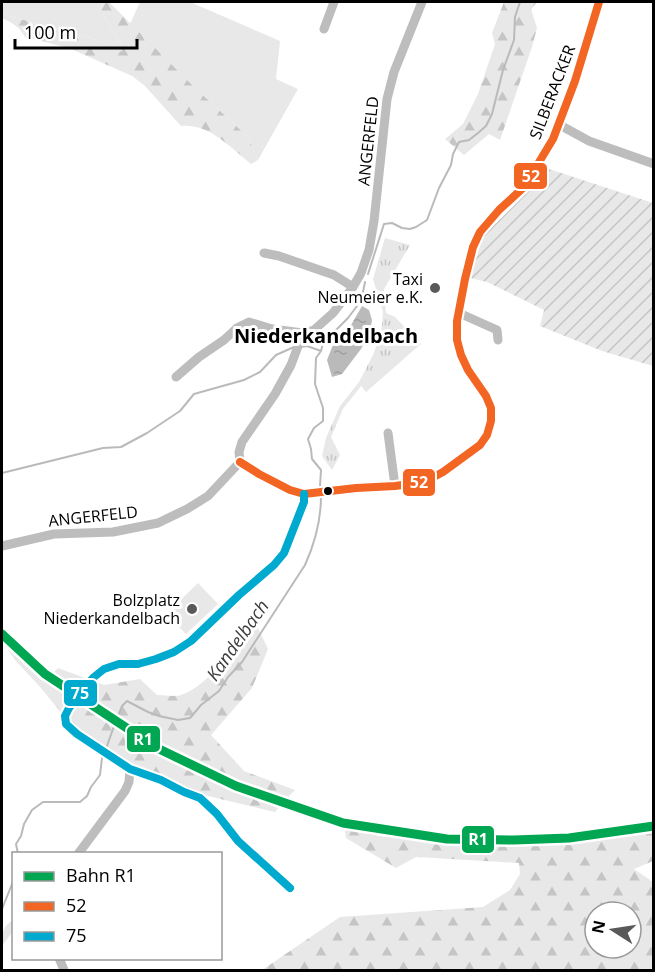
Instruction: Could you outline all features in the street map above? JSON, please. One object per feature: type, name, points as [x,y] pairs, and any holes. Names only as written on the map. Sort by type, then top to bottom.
[{"type":"street","points":[[324,29],[334,2]]},
{"type":"street","name":"ANGERFELD","points":[[2,546],[54,534],[113,532],[158,523],[187,509],[208,495],[240,462],[239,452],[242,442],[275,394],[291,365],[303,333],[314,330],[333,313],[354,287],[361,273],[369,250],[372,231],[390,84],[422,2]]},
{"type":"street","name":"SILBERACKER","points":[[304,495],[356,488],[395,486],[430,479],[480,445],[488,435],[492,421],[491,408],[486,396],[468,370],[457,340],[459,313],[473,247],[480,232],[524,186],[552,139],[575,81],[599,2]]},
{"type":"street","points":[[558,124],[589,141],[654,164]]},
{"type":"street","points":[[264,254],[279,256],[334,275],[354,287]]},
{"type":"street","points":[[459,313],[497,330],[498,340]]},
{"type":"street","points":[[176,377],[198,357],[224,340],[237,328],[249,322],[272,329],[303,333]]},
{"type":"street","points":[[388,433],[395,486]]},
{"type":"street","points":[[86,687],[104,669],[118,664],[138,664],[174,652],[191,641],[274,565],[284,553],[304,502],[304,495],[290,490],[240,462]]},
{"type":"street","points":[[69,708],[65,716],[66,724],[77,734],[130,769],[200,798],[217,814],[238,841],[290,888]]},
{"type":"street","points":[[79,852],[125,791],[129,782],[130,769]]},
{"type":"green space","points":[[2,2],[103,2],[100,9],[120,43],[122,53],[98,40],[2,14]]},
{"type":"green space","points":[[103,2],[109,2],[248,137],[258,160],[251,164],[210,132],[201,128],[181,126],[144,85],[132,76],[69,48],[25,37],[18,27],[2,18],[2,14],[98,40],[122,52],[120,43],[100,9]]},
{"type":"green space","points":[[140,2],[190,2],[280,41],[276,79],[298,89],[258,160],[248,137],[130,24]]},
{"type":"green space","points":[[504,2],[537,2],[531,9],[537,28],[500,140],[489,134],[464,155],[445,139],[463,124],[478,94],[495,44],[492,33]]},
{"type":"green space","points":[[543,167],[653,203],[653,366],[602,351],[540,326],[544,310],[487,282],[470,278],[483,236],[529,191]]},
{"type":"green space","name":"Niederkandelbach","points":[[385,238],[410,245],[384,289],[386,313],[395,317],[421,344],[366,392],[361,386],[343,409],[331,437],[340,455],[332,470],[322,456],[326,438],[340,406],[359,382],[381,334],[383,312],[373,279]]},
{"type":"green space","name":"Bolzplatz Niederkandelbach","points":[[198,583],[218,604],[186,634],[166,614]]},
{"type":"green space","points":[[246,625],[258,628],[268,649],[252,688],[211,735],[244,771],[295,790],[285,800],[213,770],[166,746],[97,704],[53,673],[58,668],[104,685],[140,679],[157,695],[181,695],[192,690],[211,675]]},
{"type":"green space","points":[[10,648],[56,686],[157,751],[218,782],[280,806],[275,812],[208,796],[116,757],[72,726],[15,660],[8,650]]},
{"type":"green space","points":[[344,827],[380,836],[427,841],[533,846],[653,832],[653,861],[634,869],[653,882],[653,970],[262,970],[340,917],[483,907],[510,890],[520,874],[519,863],[416,857],[396,868],[346,838]]},
{"type":"green space","points":[[12,921],[12,932],[2,946],[3,931]]},
{"type":"water","points":[[362,306],[369,310],[372,320],[370,332],[361,349],[342,374],[332,377],[327,360],[333,345],[343,339]]},
{"type":"waterway","name":"Kandelbach","points":[[368,274],[384,224],[392,223],[410,229],[427,220],[459,142],[469,140],[486,126],[492,114],[503,70],[514,40],[515,17],[520,2]]},
{"type":"waterway","name":"Kandelbach","points":[[320,486],[321,470],[312,459],[308,439],[314,428],[323,421],[323,408],[315,384],[316,358],[323,343],[357,306],[362,297],[365,282]]},
{"type":"waterway","points":[[300,347],[307,346],[321,351]]},
{"type":"waterway","points":[[2,473],[103,448],[121,447],[180,411],[194,394],[244,380],[260,372],[276,355],[294,347]]},
{"type":"waterway","name":"Kandelbach","points":[[118,716],[127,701],[159,716],[178,720],[190,718],[201,705],[219,691],[242,662],[305,565],[317,532],[321,496]]},
{"type":"waterway","points":[[107,746],[114,726]]},
{"type":"waterway","name":"Kandelbach","points":[[18,852],[16,844],[32,810],[43,802],[80,802],[87,796],[100,775],[102,758]]},
{"type":"waterway","name":"Kandelbach","points":[[2,909],[12,884]]},
{"type":"tunnel","points":[[69,708],[85,687]]},
{"type":"rail line","name":"R1","points":[[2,634],[45,674],[157,748],[236,786],[343,823],[447,839],[514,840],[569,838],[654,826]]},
{"type":"transit line","name":"52","points":[[240,462],[290,490],[304,494],[417,483],[443,472],[480,445],[487,435],[491,421],[491,408],[486,396],[468,370],[457,340],[457,321],[473,247],[480,232],[524,187],[553,139],[575,81],[599,2]]},
{"type":"transit line","name":"75","points":[[290,888],[238,841],[217,814],[200,798],[130,769],[77,734],[66,724],[65,716],[85,687],[104,669],[119,664],[138,664],[174,652],[191,641],[274,565],[284,553],[304,502],[304,494]]},
{"type":"place","name":"Taxi Neumeier e.K.","points":[[435,288]]},
{"type":"place","name":"Bolzplatz Niederkandelbach","points":[[192,609]]},
{"type":"district","name":"Niederkandelbach","points":[[326,335]]}]
